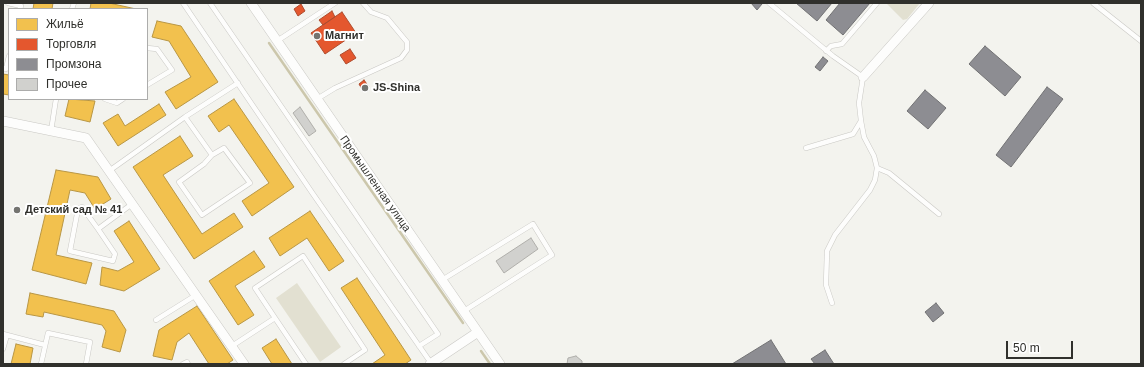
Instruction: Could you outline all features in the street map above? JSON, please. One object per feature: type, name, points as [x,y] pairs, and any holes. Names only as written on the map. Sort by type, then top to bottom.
[{"type":"street","name":"Промышленная улица","points":[[252,3],[500,364]]},
{"type":"street","points":[[863,77],[929,3]]},
{"type":"street","points":[[3,120],[86,138],[244,364]]},
{"type":"street","points":[[431,364],[478,332]]},
{"type":"lane","points":[[8,3],[21,6],[20,8]]},
{"type":"lane","points":[[183,3],[431,364]]},
{"type":"lane","points":[[210,3],[438,334],[419,346]]},
{"type":"lane","points":[[277,41],[335,3]]},
{"type":"lane","points":[[317,99],[335,88],[401,58],[407,50],[407,42],[388,18],[371,12],[364,3]]},
{"type":"lane","points":[[769,3],[826,51],[863,77],[859,103],[861,121],[864,137],[874,156],[877,168],[875,180],[870,190],[835,235],[827,251],[826,285],[832,303]]},
{"type":"lane","points":[[826,51],[832,46],[842,44],[877,3]]},
{"type":"lane","points":[[1093,3],[1141,41]]},
{"type":"lane","points":[[148,48],[157,49],[172,70],[148,84]]},
{"type":"lane","points":[[3,68],[6,69],[8,60]]},
{"type":"lane","points":[[109,171],[185,116],[238,83]]},
{"type":"lane","points":[[51,131],[56,100]]},
{"type":"lane","points":[[109,100],[117,103],[122,100]]},
{"type":"lane","points":[[185,116],[212,155]]},
{"type":"lane","points":[[806,148],[853,134],[861,121]]},
{"type":"lane","points":[[224,148],[250,183],[202,215],[179,182],[204,164],[212,155],[224,148]]},
{"type":"lane","points":[[877,168],[889,173],[939,214]]},
{"type":"lane","points":[[98,228],[132,204]]},
{"type":"lane","points":[[82,207],[98,228],[115,254],[113,261],[70,251],[78,209],[82,207]]},
{"type":"lane","points":[[442,280],[533,224],[552,255],[464,311]]},
{"type":"lane","points":[[306,364],[255,288],[303,256],[365,350],[344,364]]},
{"type":"lane","points":[[156,320],[196,295]]},
{"type":"lane","points":[[232,346],[275,318]]},
{"type":"lane","points":[[41,364],[48,333],[90,342],[86,364]]},
{"type":"lane","points":[[3,349],[5,334],[45,345]]},
{"type":"lane","points":[[183,364],[187,362],[188,364]]},
{"type":"shaded area","points":[[920,3],[907,19],[903,20],[887,4]]},
{"type":"shaded area","points":[[297,283],[341,347],[320,362],[276,298]]},
{"type":"building: Жильё","points":[[34,3],[53,3],[52,8],[33,8]]},
{"type":"building: Жильё","points":[[91,3],[109,3],[132,8],[90,8]]},
{"type":"building: Жильё","points":[[157,21],[181,26],[218,82],[176,109],[165,92],[191,77],[169,41],[152,37]]},
{"type":"building: Жильё","points":[[3,74],[8,75],[8,95],[3,94]]},
{"type":"building: Жильё","points":[[234,99],[294,187],[252,216],[242,201],[269,183],[229,125],[219,132],[208,116]]},
{"type":"building: Жильё","points":[[69,100],[95,101],[90,122],[65,116]]},
{"type":"building: Жильё","points":[[159,104],[166,115],[118,146],[103,123],[118,114],[125,126]]},
{"type":"building: Жильё","points":[[180,136],[193,156],[163,175],[202,234],[234,213],[243,227],[194,259],[133,167]]},
{"type":"building: Жильё","points":[[56,170],[98,177],[111,199],[95,209],[85,193],[70,190],[56,255],[92,263],[86,284],[32,270]]},
{"type":"building: Жильё","points":[[310,211],[344,261],[329,271],[307,238],[280,256],[269,238]]},
{"type":"building: Жильё","points":[[129,221],[160,269],[124,291],[100,285],[102,267],[118,271],[134,262],[114,231]]},
{"type":"building: Жильё","points":[[254,251],[265,267],[235,286],[254,315],[238,325],[209,281]]},
{"type":"building: Жильё","points":[[357,278],[411,360],[405,364],[372,364],[385,355],[341,288]]},
{"type":"building: Жильё","points":[[30,293],[114,311],[126,330],[120,352],[102,347],[106,331],[102,325],[44,312],[43,317],[26,314]]},
{"type":"building: Жильё","points":[[197,306],[233,360],[227,364],[209,364],[189,333],[177,342],[172,360],[153,356],[159,330]]},
{"type":"building: Жильё","points":[[276,339],[292,364],[272,364],[262,348]]},
{"type":"building: Жильё","points":[[16,344],[33,348],[30,364],[11,364]]},
{"type":"building: Торговля","points":[[301,4],[305,11],[298,16],[294,9]]},
{"type":"building: Торговля","points":[[332,11],[335,17],[323,25],[319,20]]},
{"type":"building: Торговля","points":[[342,12],[356,33],[325,54],[311,33]]},
{"type":"building: Торговля","points":[[350,49],[356,58],[346,64],[340,55]]},
{"type":"building: Торговля","points":[[364,80],[369,87],[363,91],[359,84]]},
{"type":"building: Промзона","points":[[751,3],[761,3],[762,4],[757,10]]},
{"type":"building: Промзона","points":[[796,3],[832,3],[817,21]]},
{"type":"building: Промзона","points":[[840,3],[870,3],[843,35],[826,20]]},
{"type":"building: Промзона","points":[[985,46],[1021,77],[1005,96],[969,64]]},
{"type":"building: Промзона","points":[[823,57],[828,61],[820,71],[815,67]]},
{"type":"building: Промзона","points":[[1047,87],[1063,99],[1011,167],[996,155]]},
{"type":"building: Промзона","points":[[925,90],[946,108],[928,129],[907,111]]},
{"type":"building: Промзона","points":[[936,303],[944,313],[933,322],[925,312]]},
{"type":"building: Промзона","points":[[771,340],[786,364],[732,364]]},
{"type":"building: Промзона","points":[[825,350],[834,364],[815,364],[811,359]]},
{"type":"building: Прочее","points":[[300,107],[316,131],[309,136],[293,113]]},
{"type":"building: Прочее","points":[[531,238],[538,249],[504,273],[496,261]]},
{"type":"building: Прочее","points":[[576,356],[582,361],[582,364],[567,364],[568,358]]},
{"type":"waterway","points":[[269,43],[463,323]]},
{"type":"waterway","points":[[481,351],[490,364]]},
{"type":"place","name":"Магнит","points":[[317,36]]},
{"type":"place","name":"JS-Shina","points":[[365,88]]},
{"type":"place","name":"Детский сад № 41","points":[[17,210]]}]
